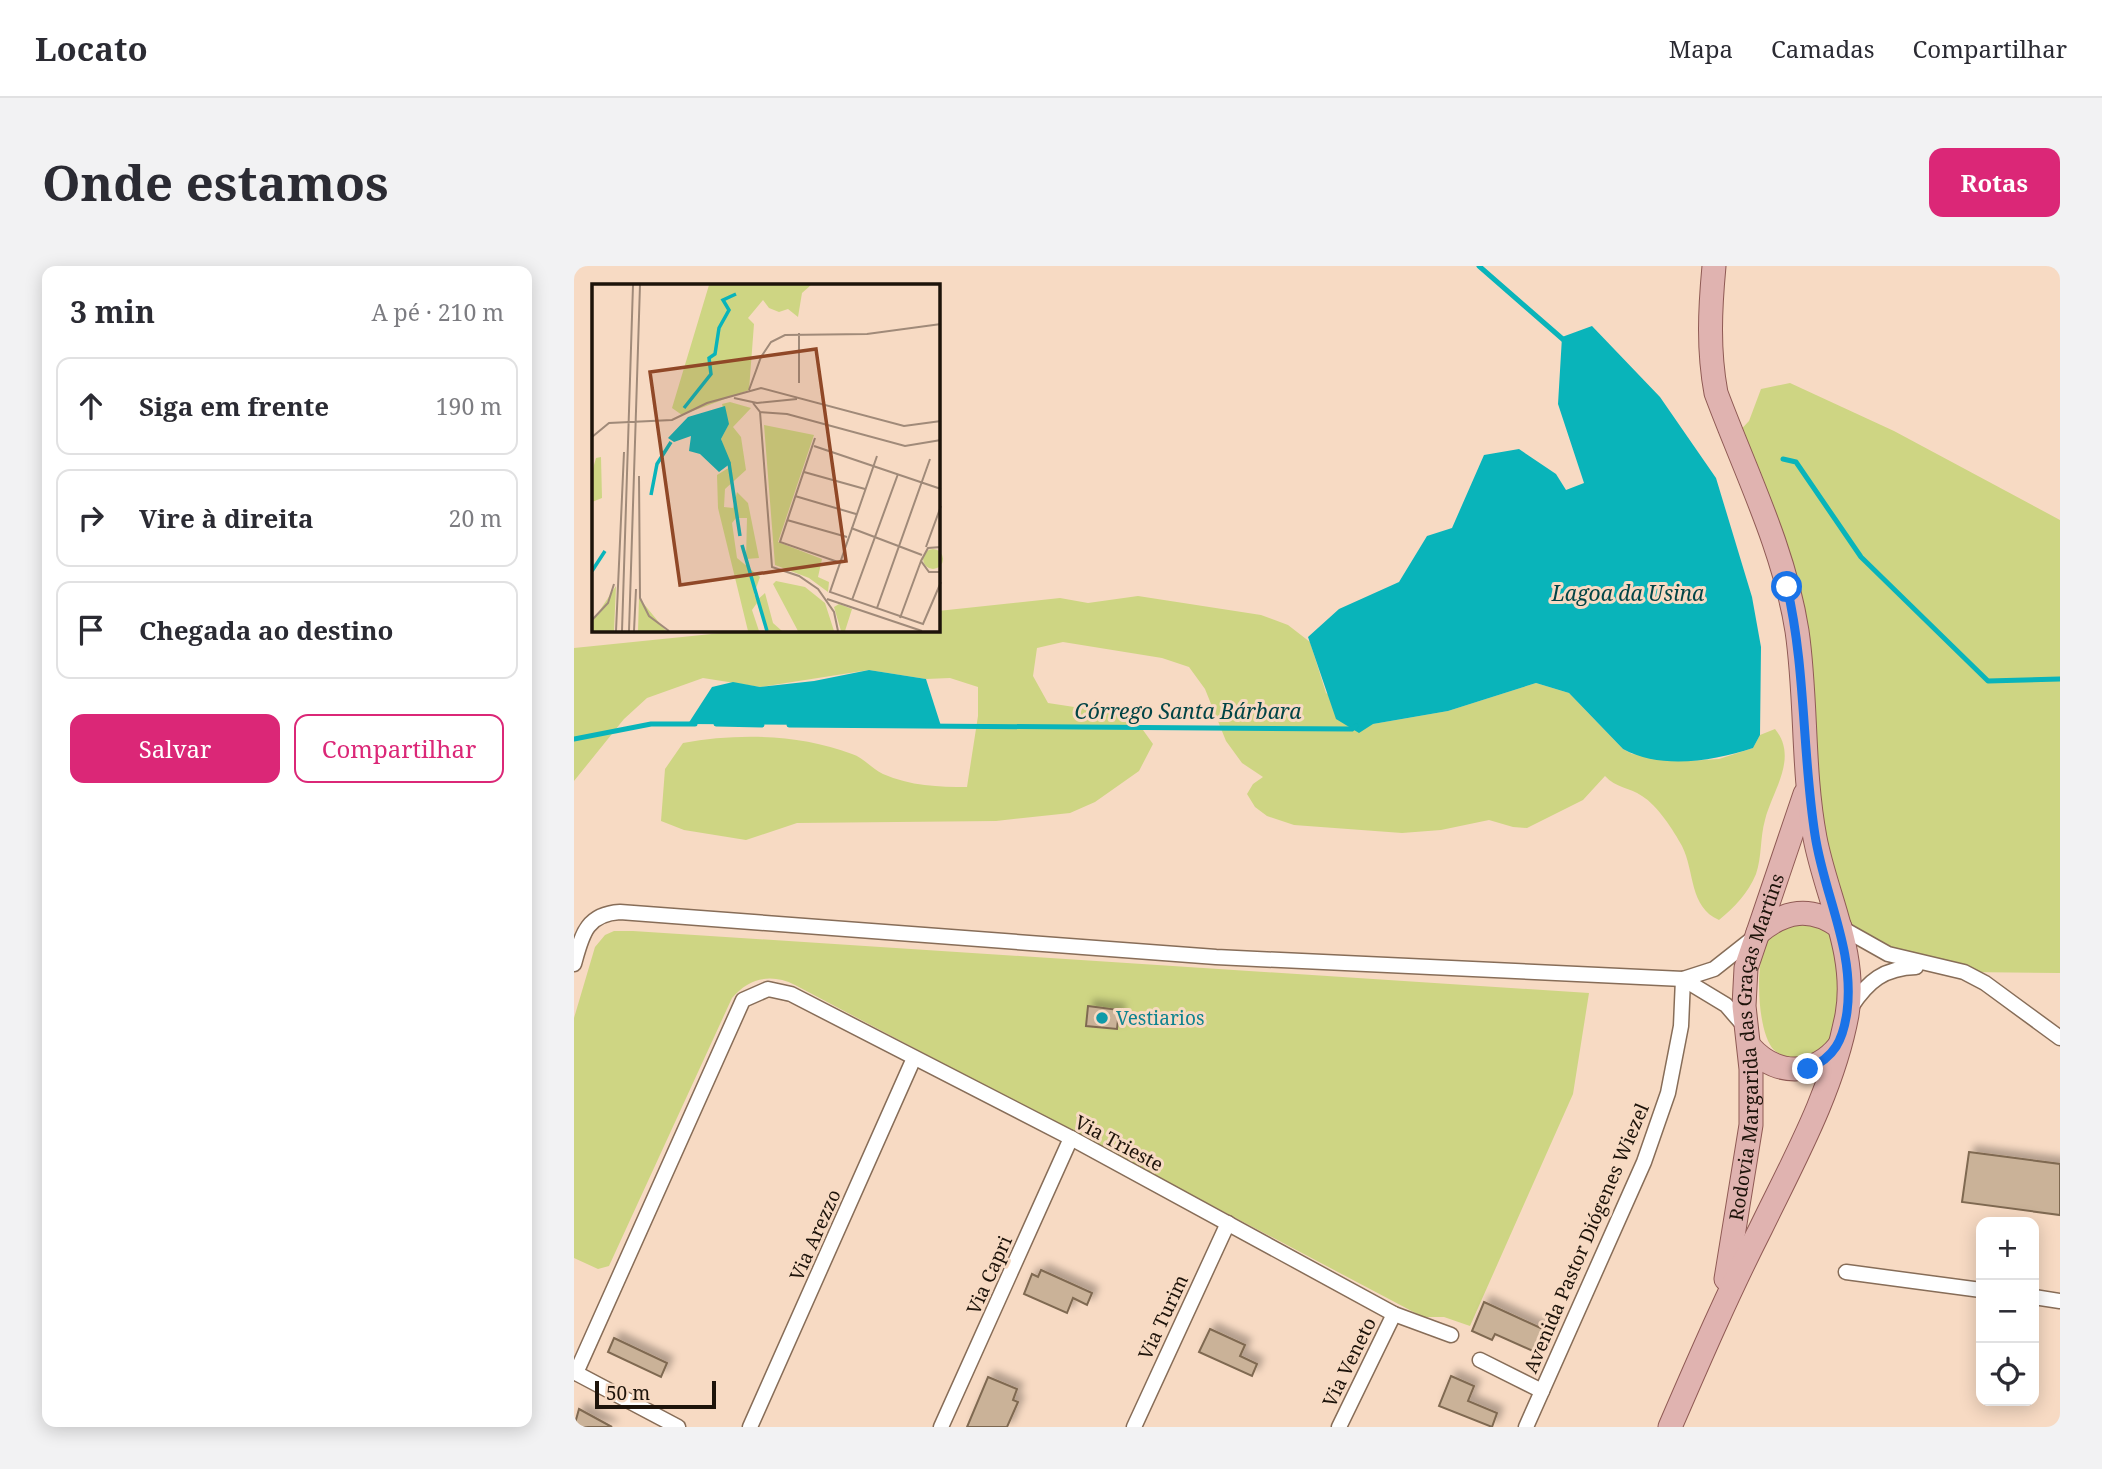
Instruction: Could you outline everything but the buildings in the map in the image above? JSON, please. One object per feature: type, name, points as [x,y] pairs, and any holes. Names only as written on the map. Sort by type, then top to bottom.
[{"type":"main road","name":"Rodovia Margarida das Graças Martins","points":[[1670,1427],[1719,1313],[1816,1109],[1839,1045],[1847,1013],[1847,968],[1840,927],[1815,839],[1808,785],[1797,628],[1772,534],[1716,393],[1709,344],[1714,266]]},
{"type":"main road","name":"Rodovia Margarida das Graças Martins","points":[[1710,316],[1719,266]]},
{"type":"main road","name":"Rodovia Margarida das Graças Martins","points":[[1719,1313],[1735,1233],[1751,1125],[1744,987],[1758,933],[1808,785]]},
{"type":"main road","points":[[1758,933],[1782,916],[1797,912],[1827,918],[1840,927]]},
{"type":"main road","points":[[1748,1038],[1769,1064],[1795,1070],[1820,1063],[1839,1045]]},
{"type":"street","points":[[574,964],[582,937],[591,922],[603,913],[620,912],[1216,957],[1683,979],[1714,969],[1737,953],[1758,933]]},
{"type":"street","points":[[1840,927],[1888,954],[1931,967],[1964,972],[1985,983],[2060,1038]]},
{"type":"street","points":[[1847,1013],[1872,980],[1885,972],[1899,968],[1931,967]]},
{"type":"street","points":[[1683,979],[1726,1005],[1748,1038]]},
{"type":"street","name":"Avenida Pastor Diógenes Wiezel","points":[[1526,1427],[1644,1162],[1668,1093],[1681,1026],[1683,979]]},
{"type":"street","name":"Via Trieste","points":[[575,1372],[743,1000],[768,989],[791,994],[1071,1138],[1394,1314],[1451,1335]]},
{"type":"street","name":"Via Arezzo","points":[[750,1427],[914,1058]]},
{"type":"street","name":"Via Capri","points":[[941,1427],[1071,1138]]},
{"type":"street","name":"Via Turim","points":[[1133,1427],[1227,1223]]},
{"type":"street","points":[[1846,1272],[1976,1289]]},
{"type":"street","points":[[2039,1298],[2060,1301]]},
{"type":"street","name":"Via Veneto","points":[[1339,1427],[1394,1314]]},
{"type":"street","points":[[1480,1360],[1542,1391]]},
{"type":"street","points":[[575,1372],[678,1427]]},
{"type":"green space","points":[[1790,383],[1894,431],[2060,520],[2060,973],[1964,972],[1931,967],[1840,927],[1823,869],[1802,669],[1733,438],[1749,421],[1761,389]]},
{"type":"green space","points":[[1138,596],[1261,615],[1288,625],[1310,642],[1326,693],[1373,724],[1448,711],[1536,683],[1569,693],[1623,749],[1632,754],[1688,761],[1719,759],[1753,748],[1760,735],[1775,729],[1785,751],[1784,763],[1765,820],[1756,874],[1736,905],[1725,915],[1719,920],[1709,914],[1702,907],[1694,888],[1682,846],[1665,819],[1642,796],[1605,776],[1583,800],[1527,828],[1489,820],[1441,830],[1402,833],[1294,825],[1267,816],[1255,807],[1247,794],[1253,784],[1263,777],[1242,763],[1226,741],[1205,689],[1189,667],[1162,658],[1063,642],[1037,648],[1033,676],[1048,703],[1133,716],[1153,744],[1139,771],[1095,802],[1070,813],[996,821],[797,823],[746,840],[684,830],[661,821],[665,769],[683,743],[704,740],[768,737],[811,742],[856,756],[893,778],[935,786],[967,787],[978,716],[978,687],[950,678],[926,679],[869,670],[760,687],[703,678],[647,698],[624,719],[574,781],[574,648],[731,632],[940,632],[940,611],[1060,598],[1088,603]]},
{"type":"green space","points":[[1812,920],[1831,934],[1837,967],[1839,1006],[1830,1039],[1820,1050],[1805,1057],[1789,1057],[1774,1050],[1763,1025],[1759,987],[1763,950],[1775,927]]},
{"type":"green space","points":[[614,931],[1589,993],[1573,1094],[1470,1326],[1444,1317],[1423,1317],[795,985],[777,979],[753,982],[732,998],[609,1266],[598,1269],[574,1258],[574,1018],[595,947],[605,935]]},
{"type":"water","name":"Lagoa da Usina","points":[[1592,326],[1660,397],[1716,478],[1752,597],[1761,647],[1760,735],[1753,748],[1705,760],[1654,760],[1638,756],[1623,749],[1569,693],[1536,683],[1448,711],[1373,724],[1359,733],[1336,719],[1308,637],[1339,609],[1399,582],[1427,536],[1452,528],[1484,455],[1519,449],[1556,474],[1566,490],[1584,483],[1558,404],[1562,337]]},
{"type":"water","points":[[869,670],[926,679],[941,726],[688,724],[712,687],[733,682],[760,687],[814,681]]},
{"type":"waterway","points":[[1479,266],[1566,342]]},
{"type":"waterway","name":"Córrego Santa Bárbara","points":[[1783,459],[1796,462],[1861,557],[1988,681],[2060,679]]},
{"type":"waterway","name":"Córrego Santa Bárbara","points":[[574,739],[651,724],[695,724]]},
{"type":"waterway","name":"Córrego Santa Bárbara","points":[[716,724],[762,725]]},
{"type":"waterway","name":"Córrego Santa Bárbara","points":[[789,725],[1352,729],[1356,726]]},
{"type":"place","name":"Vestiarios","points":[[1102,1018]]},
{"type":"route","points":[[1787,587],[1797,628],[1802,669],[1803,749],[1815,839],[1840,927],[1849,988],[1847,1013],[1839,1045],[1831,1056],[1808,1069]]}]
